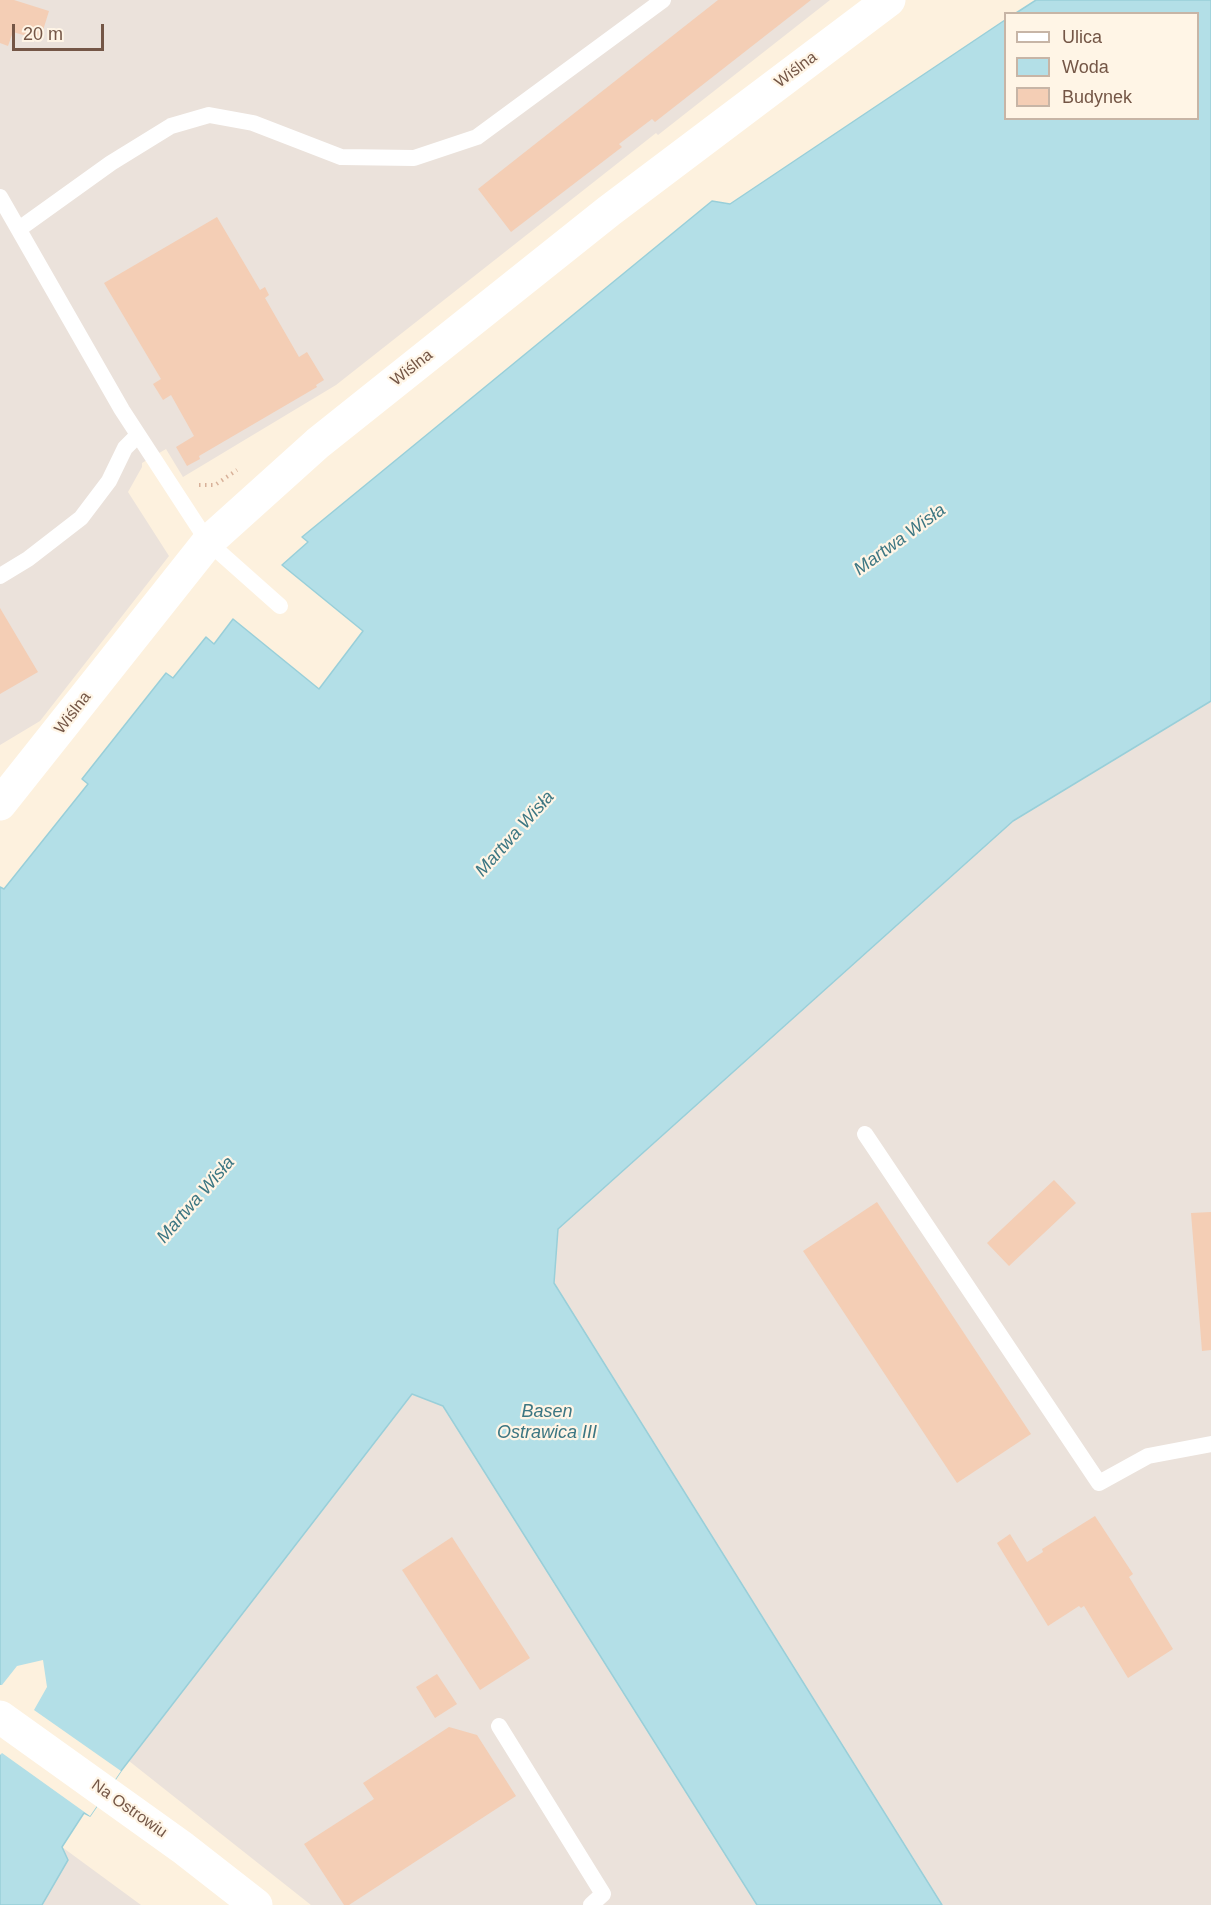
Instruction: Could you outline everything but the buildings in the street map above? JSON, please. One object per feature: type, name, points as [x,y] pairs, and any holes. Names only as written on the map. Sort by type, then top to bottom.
[{"type":"street","name":"Wiślna","points":[[0,804],[208,542],[318,442],[609,211],[889,0]]},
{"type":"street","name":"Na Ostrowiu","points":[[0,1717],[183,1848],[256,1905]]},
{"type":"lane","points":[[19,230],[111,163],[171,126],[209,115],[253,123],[341,157],[414,158],[477,137],[663,0]]},
{"type":"lane","points":[[0,197],[116,400],[208,542],[280,606]]},
{"type":"lane","points":[[0,576],[28,559],[81,518],[109,481],[125,448],[138,435]]},
{"type":"lane","points":[[864,1134],[1099,1483],[1148,1456],[1211,1444]]},
{"type":"lane","points":[[500,1726],[601,1901]]},
{"type":"shaded area","points":[[0,0],[830,0],[658,135],[656,133],[336,385],[183,477],[166,449],[142,463],[128,492],[169,556],[40,721],[0,745]]},
{"type":"shaded area","points":[[1211,701],[1211,1905],[942,1905],[554,1283],[558,1229],[1013,821]]},
{"type":"shaded area","points":[[411,1394],[443,1406],[757,1905],[311,1905],[129,1761]]},
{"type":"shaded area","points":[[62,1847],[141,1905],[42,1905],[68,1860]]},
{"type":"water","points":[[1036,0],[1211,0],[1211,701],[1013,821],[558,1229],[554,1283],[942,1905],[757,1905],[443,1406],[412,1394],[121,1771],[90,1816],[84,1813],[62,1847],[68,1860],[42,1905],[0,1905],[0,887],[4,889],[88,784],[82,779],[166,673],[173,678],[206,637],[214,644],[233,619],[319,689],[363,631],[282,565],[308,542],[302,537],[712,201],[730,204],[1004,21],[1004,120],[1199,120],[1199,12],[1018,12]]},
{"type":"pier","points":[[43,1660],[47,1687],[34,1710],[121,1771],[90,1816],[2,1753],[0,1755],[0,1685],[17,1666]]},
{"type":"water label","name":"Martwa Wisła","points":[[900,540]]},
{"type":"water label","name":"Martwa Wisła","points":[[515,834]]},
{"type":"water label","name":"Martwa Wisła","points":[[196,1200]]},
{"type":"water label","name":"Basen Ostrawica III","points":[[547,1422]]}]
